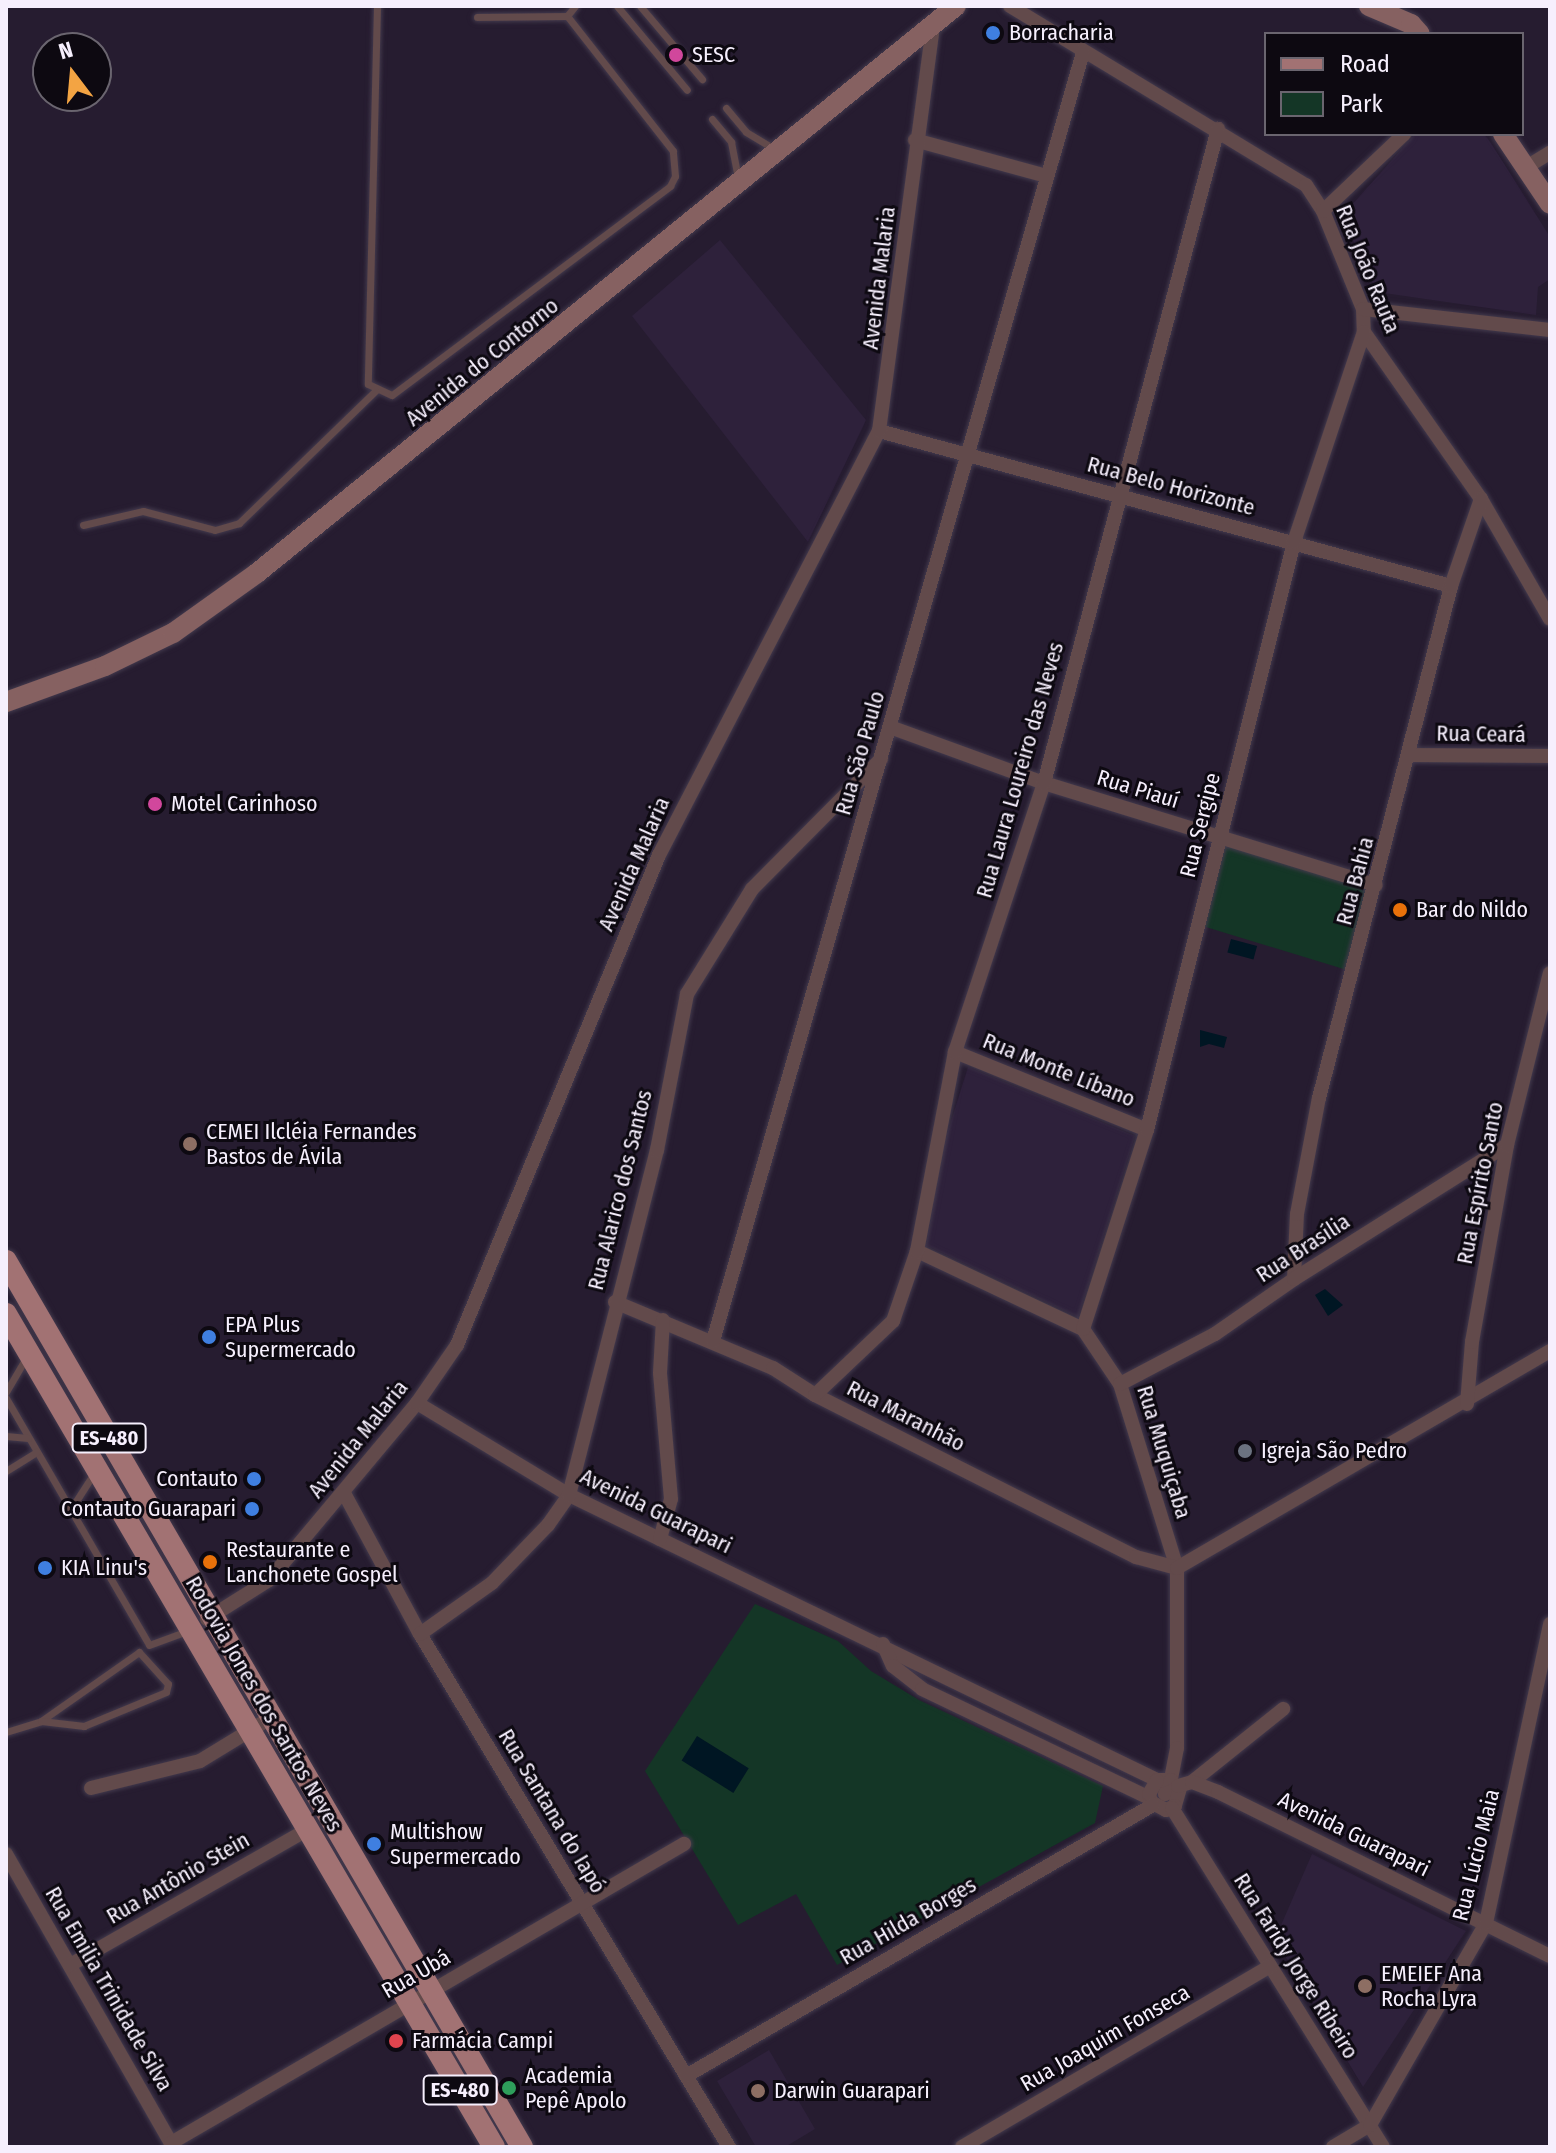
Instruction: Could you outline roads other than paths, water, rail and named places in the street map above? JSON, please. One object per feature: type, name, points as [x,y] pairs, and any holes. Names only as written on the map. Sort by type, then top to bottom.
[{"type":"main road","name":"Avenida do Contorno","points":[[6,702],[105,666],[173,633],[399,461],[956,6]]},
{"type":"main road","points":[[1369,6],[1412,21]]},
{"type":"main road","points":[[1505,136],[1528,166],[1550,204]]},
{"type":"main road","name":"Rodovia Jones dos Santos Neves","points":[[6,1261],[522,2147]]},
{"type":"main road","points":[[11,1322],[38,1317]]},
{"type":"main road","name":"Rodovia Jones dos Santos Neves","points":[[11,1322],[494,2147]]},
{"type":"street","name":"Rua João Rauta","points":[[1010,6],[1306,185],[1323,211],[1363,309],[1364,332],[1481,499],[1550,619]]},
{"type":"street","name":"Avenida Malaria","points":[[191,1629],[269,1580],[417,1403],[457,1345],[659,855],[879,431],[915,140],[933,25]]},
{"type":"street","name":"Rua São Paulo","points":[[713,1341],[1083,52]]},
{"type":"street","name":"Rua Laura Loureiro das Neves","points":[[815,1395],[893,1321],[917,1251],[955,1052],[1044,783],[1118,494],[1218,129]]},
{"type":"street","points":[[1323,211],[1402,136]]},
{"type":"street","points":[[915,140],[1047,176]]},
{"type":"street","points":[[1528,166],[1550,153]]},
{"type":"street","points":[[1363,309],[1550,330]]},
{"type":"street","name":"Rua Sergipe","points":[[1083,1329],[1147,1130],[1294,542],[1364,332]]},
{"type":"street","name":"Rua Belo Horizonte","points":[[879,431],[1451,586]]},
{"type":"street","name":"Rua Bahia","points":[[1294,1279],[1297,1214],[1319,1098],[1411,755],[1451,586],[1481,499]]},
{"type":"street","name":"Rua Piauí","points":[[890,727],[1044,783],[1376,885]]},
{"type":"street","name":"Rua Ceará","points":[[1411,755],[1550,756]]},
{"type":"street","name":"Rua Alarico dos Santos","points":[[420,1634],[492,1583],[548,1525],[569,1495],[615,1302],[657,1150],[687,994],[752,889],[881,759]]},
{"type":"street","name":"Rua Espírito Santo","points":[[1467,1404],[1507,1145],[1550,973]]},
{"type":"street","name":"Rua Monte Líbano","points":[[955,1052],[1147,1130]]},
{"type":"street","name":"Rua Brasília","points":[[1120,1384],[1215,1334],[1294,1279],[1507,1145]]},
{"type":"street","points":[[917,1251],[1083,1329]]},
{"type":"street","name":"Rua Maranhão","points":[[615,1302],[713,1341],[1136,1557],[1177,1568]]},
{"type":"street","points":[[660,1539],[671,1499],[660,1373],[663,1320]]},
{"type":"street","name":"Rua Muquiçaba","points":[[1083,1329],[1120,1384],[1177,1568],[1175,1782]]},
{"type":"street","points":[[1177,1568],[1467,1404],[1550,1351]]},
{"type":"street","name":"Avenida Guarapari","points":[[417,1403],[569,1495],[1175,1782],[1486,1923],[1550,1956]]},
{"type":"street","name":"Rua Santana do Iapó","points":[[344,1493],[420,1634],[729,2147]]},
{"type":"street","name":"Rua Lúcio Maia","points":[[1333,2147],[1370,2125],[1486,1923],[1546,1674],[1550,1624]]},
{"type":"street","name":"Avenida Guarapari","points":[[883,1644],[893,1666],[922,1689],[1151,1801],[1172,1808]]},
{"type":"street","points":[[1151,1801],[1283,1709]]},
{"type":"street","points":[[91,1788],[200,1761],[272,1717]]},
{"type":"street","points":[[1172,1808],[1181,1798],[1175,1782]]},
{"type":"street","name":"Rua Hilda Borges","points":[[686,2076],[1151,1801]]},
{"type":"street","name":"Rua Faridy Jorge Ribeiro","points":[[1172,1808],[1383,2147]]},
{"type":"street","name":"Rua Antônio Stein","points":[[70,1965],[308,1829]]},
{"type":"street","name":"Rua Ubá","points":[[172,2145],[684,1844]]},
{"type":"street","name":"Rua Emilia Trinidade Silva","points":[[6,1854],[172,2145]]},
{"type":"street","name":"Rua Joaquim Fonseca","points":[[962,2147],[1270,1966]]},
{"type":"lane","points":[[377,6],[368,384],[375,391],[392,395],[670,186],[675,176],[673,151],[567,16]]},
{"type":"lane","points":[[567,16],[575,6]]},
{"type":"lane","points":[[617,6],[687,90]]},
{"type":"lane","points":[[640,6],[702,79]]},
{"type":"lane","points":[[477,17],[567,16]]},
{"type":"lane","points":[[726,108],[754,138],[780,151]]},
{"type":"lane","points":[[712,119],[731,142],[739,186]]},
{"type":"lane","points":[[83,525],[143,511],[215,530],[239,523],[375,391]]},
{"type":"lane","points":[[6,1392],[29,1353]]},
{"type":"lane","points":[[6,1398],[69,1512],[149,1645]]},
{"type":"lane","points":[[6,1436],[28,1438]]},
{"type":"lane","points":[[6,1471],[36,1452]]},
{"type":"lane","points":[[69,1512],[97,1468]]},
{"type":"lane","points":[[6,1732],[41,1721],[149,1645],[191,1629]]},
{"type":"lane","points":[[41,1721],[84,1726],[166,1692],[168,1684],[139,1652]]},
{"type":"water","points":[[1231,939],[1257,946],[1253,960],[1227,953]]},
{"type":"water","points":[[1200,1030],[1227,1037],[1224,1048],[1209,1044],[1200,1047]]},
{"type":"water","points":[[1325,1289],[1343,1305],[1328,1316],[1315,1295]]},
{"type":"water","points":[[697,1736],[749,1768],[733,1793],[682,1761]]},
{"type":"place","name":"Borracharia","points":[[993,33]]},
{"type":"place","name":"SESC","points":[[676,55]]},
{"type":"place","name":"Motel Carinhoso","points":[[155,804]]},
{"type":"place","name":"Bar do Nildo","points":[[1400,910]]},
{"type":"place","name":"CEMEI Ilcléia Fernandes Bastos de Ávila","points":[[190,1144]]},
{"type":"place","name":"EPA Plus Supermercado","points":[[209,1337]]},
{"type":"place","name":"Igreja São Pedro","points":[[1245,1451]]},
{"type":"place","name":"Contauto","points":[[254,1479]]},
{"type":"place","name":"Contauto Guarapari","points":[[252,1509]]},
{"type":"place","name":"Restaurante e Lanchonete Gospel","points":[[210,1562]]},
{"type":"place","name":"KIA Linu's","points":[[45,1568]]},
{"type":"place","name":"Multishow Supermercado","points":[[374,1844]]},
{"type":"place","name":"EMEIEF Ana Rocha Lyra","points":[[1365,1986]]},
{"type":"place","name":"Farmácia Campi","points":[[396,2041]]},
{"type":"place","name":"Academia Pepê Apolo","points":[[509,2088]]},
{"type":"place","name":"Darwin Guarapari","points":[[758,2091]]}]
